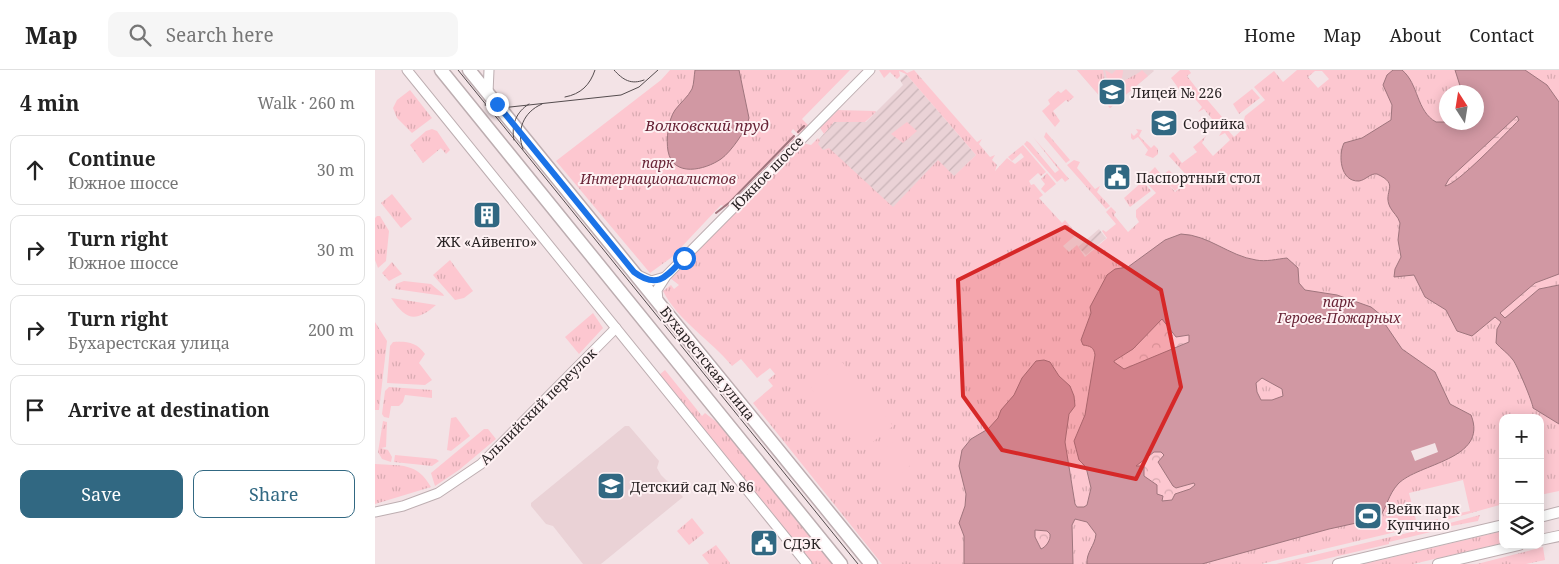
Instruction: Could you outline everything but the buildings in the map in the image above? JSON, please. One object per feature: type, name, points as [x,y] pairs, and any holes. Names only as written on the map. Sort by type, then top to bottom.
[{"type":"main road","name":"Бухарестская улица","points":[[441,70],[841,564]]},
{"type":"main road","name":"Бухарестская улица","points":[[469,70],[871,564]]},
{"type":"street","points":[[407,70],[807,564]]},
{"type":"street","points":[[488,93],[489,70]]},
{"type":"street","name":"Южное шоссе","points":[[658,301],[657,290],[665,277],[870,70]]},
{"type":"street","points":[[634,272],[651,281],[665,277]]},
{"type":"street","name":"Альпийский переулок","points":[[375,512],[427,498],[445,489],[481,464],[616,328]]},
{"type":"street","points":[[1544,516],[1559,512]]},
{"type":"street","points":[[1338,564],[1499,526]]},
{"type":"street","points":[[1544,539],[1559,536]]},
{"type":"street","points":[[1438,564],[1473,560],[1507,549]]},
{"type":"highlighted area","points":[[1065,227],[1161,290],[1181,387],[1136,479],[1002,450],[963,396],[958,280]]},
{"type":"shaded area","name":"Лицей № 226","points":[[1077,70],[1153,70],[1154,71],[1110,108]]},
{"type":"shaded area","points":[[906,74],[976,155],[945,185],[888,219],[814,145],[834,122],[866,122],[903,85],[900,80]]},
{"type":"shaded area","points":[[1099,229],[1106,238],[1086,255],[1078,247]]},
{"type":"shaded area","name":"Детский сад № 86","points":[[625,426],[629,426],[659,461],[657,468],[661,475],[683,497],[601,564],[583,564],[553,526],[546,524],[531,506],[531,503]]},
{"type":"green space","name":"парк Интернационалистов","points":[[670,70],[850,70],[802,119],[809,126],[799,135],[793,129],[791,132],[797,138],[729,208],[721,205],[672,257],[650,273],[556,161],[661,80]]},
{"type":"green space","name":"парк Героев-Пожарных","points":[[879,70],[903,70],[907,73],[914,70],[977,142],[982,139],[979,144],[990,157],[995,155],[992,160],[997,165],[995,171],[1007,158],[1015,164],[1024,157],[1021,153],[1012,161],[1008,157],[1023,145],[1046,172],[1041,176],[1038,173],[1029,181],[1031,185],[1034,184],[1043,195],[1039,198],[1062,223],[1065,220],[1077,234],[1063,246],[1069,252],[1077,245],[1085,257],[1107,238],[1102,231],[1106,232],[1116,224],[1106,212],[1111,207],[1116,212],[1114,215],[1128,232],[1139,222],[1136,217],[1136,210],[1156,193],[1143,179],[1155,167],[1175,192],[1190,179],[1169,156],[1173,152],[1182,163],[1197,152],[1193,147],[1206,136],[1202,143],[1213,156],[1230,140],[1225,133],[1219,136],[1222,131],[1217,125],[1220,121],[1234,137],[1247,125],[1244,120],[1245,116],[1265,100],[1254,87],[1274,71],[1283,82],[1297,70],[1559,70],[1559,491],[1544,494],[1544,414],[1499,414],[1499,505],[1446,520],[1444,516],[1470,511],[1463,480],[1409,493],[1417,524],[1438,519],[1438,522],[1261,564],[882,564],[753,403],[773,386],[768,380],[775,374],[770,368],[757,378],[741,359],[732,366],[677,312],[663,291],[671,285],[674,289],[679,285],[670,278],[803,143],[811,145],[818,138],[820,141],[818,144],[823,150],[829,148],[893,207],[938,160],[954,176],[976,155],[906,74],[899,71],[900,76],[897,79],[890,72],[884,78]],"holes":[[[1315,71],[1322,71],[1329,79],[1318,88],[1308,77]]]},
{"type":"green space","name":"Лицей № 226","points":[[1077,70],[1103,70],[1106,88],[1115,92],[1118,91],[1124,81],[1142,70],[1148,76],[1110,108]]},
{"type":"green space","points":[[1105,70],[1112,74],[1116,70],[1123,70],[1119,83],[1112,87],[1108,84]]},
{"type":"green space","points":[[1180,70],[1189,70],[1191,73],[1187,76],[1201,94],[1208,91],[1204,96],[1222,117],[1216,124],[1204,109],[1198,112],[1202,107],[1184,86],[1179,89],[1171,78]]},
{"type":"green space","points":[[1066,89],[1074,97],[1068,102],[1066,100],[1053,111],[1060,121],[1055,127],[1042,111],[1050,104],[1048,100],[1058,91],[1061,93]]},
{"type":"green space","points":[[1252,89],[1260,98],[1239,114],[1233,104]]},
{"type":"green space","points":[[410,90],[432,118],[412,133],[397,118],[393,108],[397,100]]},
{"type":"green space","points":[[838,110],[876,112],[865,122],[834,122],[824,134],[820,128]]},
{"type":"green space","points":[[1517,116],[1520,120],[1494,146],[1471,168],[1445,187],[1449,179]]},
{"type":"green space","points":[[907,122],[917,131],[903,143],[891,134]]},
{"type":"green space","points":[[432,129],[437,131],[450,150],[446,154],[441,148],[423,163],[410,145],[426,131]]},
{"type":"green space","points":[[1136,129],[1142,130],[1139,136],[1151,148],[1154,145],[1158,149],[1158,154],[1153,158],[1145,155],[1148,150],[1138,137],[1133,140],[1131,138],[1131,133],[1134,136],[1138,132]]},
{"type":"green space","points":[[1046,132],[1070,160],[1066,163],[1044,137]]},
{"type":"green space","points":[[1033,137],[1069,179],[1065,182],[1062,178],[1057,182],[1024,144],[1027,141],[1030,143],[1055,173],[1059,170]]},
{"type":"green space","points":[[1074,160],[1080,162],[1077,168],[1095,189],[1100,186],[1097,192],[1110,206],[1106,209],[1067,165]]},
{"type":"green space","points":[[1169,170],[1182,184],[1175,191],[1162,176]]},
{"type":"green space","points":[[1047,173],[1056,184],[1045,193],[1041,189],[1045,184],[1041,179]]},
{"type":"green space","points":[[1143,181],[1151,191],[1130,207],[1124,198]]},
{"type":"green space","points":[[392,194],[412,219],[401,228],[381,203]]},
{"type":"green space","points":[[380,216],[389,231],[386,261],[378,268],[375,260],[375,218]]},
{"type":"green space","points":[[450,260],[473,291],[464,298],[455,300],[433,275]]},
{"type":"green space","points":[[392,262],[402,274],[389,281],[382,273]]},
{"type":"green space","points":[[1559,274],[1559,285],[1539,289],[1505,318],[1500,313],[1535,283]]},
{"type":"green space","points":[[404,281],[431,284],[444,296],[395,289],[396,284]]},
{"type":"green space","points":[[391,298],[436,305],[422,315],[411,317],[401,311]]},
{"type":"green space","points":[[593,313],[603,328],[579,354],[565,337]]},
{"type":"green space","points":[[1162,319],[1167,322],[1172,335],[1189,335],[1189,342],[1124,369],[1114,361],[1133,349]]},
{"type":"green space","points":[[375,322],[387,341],[379,410],[375,410]]},
{"type":"green space","points":[[393,342],[411,343],[422,350],[425,354],[419,363],[432,380],[425,385],[387,383],[390,346]]},
{"type":"green space","points":[[842,362],[893,426],[861,451],[810,388]]},
{"type":"green space","points":[[665,370],[702,416],[705,413],[723,427],[833,564],[811,564],[659,375]]},
{"type":"green space","points":[[389,387],[432,390],[432,398],[405,395],[403,402],[399,406],[391,406],[389,418],[384,417],[382,414],[385,391]]},
{"type":"green space","points":[[456,417],[470,436],[451,451],[447,450],[451,418]]},
{"type":"green space","points":[[383,421],[387,422],[386,447],[381,448],[388,450],[392,457],[391,462],[382,459],[378,452]]},
{"type":"green space","points":[[484,429],[488,429],[496,439],[459,470],[435,486],[431,473]]},
{"type":"green space","points":[[899,438],[917,460],[902,472],[909,482],[894,494],[876,470],[890,458],[884,450]]},
{"type":"green space","points":[[1161,451],[1164,455],[1158,462],[1173,486],[1194,483],[1195,485],[1164,502],[1157,494],[1158,487],[1144,476],[1141,467],[1136,466],[1154,452]]},
{"type":"green space","points":[[395,455],[436,459],[439,461],[432,466],[394,462]]},
{"type":"green space","points":[[375,464],[414,469],[426,479],[431,487],[375,504]]},
{"type":"green space","points":[[1480,515],[1478,521],[1446,527],[1446,524]]},
{"type":"green space","points":[[692,518],[704,533],[689,545],[677,531]]},
{"type":"green space","points":[[1439,526],[1439,530],[1389,542],[1389,544],[1304,564],[1276,564]]},
{"type":"green space","points":[[1035,530],[1047,531],[1050,534],[1048,543],[1041,549],[1035,537]]},
{"type":"green space","points":[[1499,532],[1499,544],[1413,564],[1364,564]]},
{"type":"green space","points":[[716,545],[729,564],[709,564],[702,555]]},
{"type":"green space","points":[[1535,549],[1543,549],[1545,560],[1526,564],[1477,564]]},
{"type":"water","name":"Волковский пруд","points":[[695,70],[739,70],[749,118],[742,134],[725,156],[707,166],[690,169],[676,165],[671,160],[667,136],[669,124],[675,110],[692,89]]},
{"type":"water","points":[[1393,70],[1402,70],[1412,82],[1421,104],[1429,117],[1439,122],[1439,130],[1484,130],[1484,85],[1460,85],[1455,70],[1525,70],[1547,85],[1559,102],[1559,274],[1535,283],[1500,313],[1505,318],[1539,289],[1559,285],[1559,424],[1533,408],[1515,363],[1496,343],[1497,329],[1501,322],[1495,317],[1472,336],[1457,331],[1446,310],[1425,297],[1414,275],[1394,277],[1395,269],[1401,257],[1398,240],[1400,223],[1388,201],[1390,185],[1377,174],[1359,181],[1353,180],[1344,173],[1341,161],[1344,143],[1362,138],[1391,120],[1392,105],[1383,85],[1387,75]],"holes":[[[1517,116],[1519,120],[1471,168],[1445,186],[1449,179]]]},
{"type":"water","points":[[1181,234],[1191,235],[1246,258],[1264,261],[1287,258],[1298,268],[1299,283],[1305,290],[1337,295],[1371,307],[1381,315],[1402,349],[1435,372],[1450,404],[1471,415],[1474,430],[1470,442],[1461,451],[1449,458],[1408,477],[1398,484],[1379,518],[1329,529],[1202,564],[1087,564],[1096,534],[1087,522],[1075,519],[1072,525],[1073,564],[964,564],[964,536],[959,523],[965,506],[966,494],[959,466],[962,450],[971,439],[988,429],[998,418],[1001,410],[1014,395],[1022,378],[1036,361],[1044,360],[1050,362],[1059,376],[1070,386],[1074,396],[1075,406],[1069,414],[1065,442],[1075,504],[1077,507],[1087,505],[1091,488],[1086,467],[1079,460],[1074,441],[1085,415],[1095,355],[1093,349],[1090,346],[1083,345],[1081,340],[1091,313],[1090,307],[1107,275],[1115,269],[1128,267],[1165,240]],"holes":[[[1162,319],[1176,337],[1189,335],[1189,342],[1124,369],[1114,362],[1133,349]],[[1262,378],[1282,389],[1283,396],[1272,400],[1261,400],[1257,392],[1256,383]],[[1154,452],[1161,452],[1164,455],[1158,462],[1173,486],[1176,488],[1194,483],[1195,485],[1190,489],[1175,494],[1172,500],[1162,501],[1163,496],[1157,494],[1157,485],[1144,476],[1144,466],[1136,466]],[[1035,530],[1047,531],[1050,534],[1048,543],[1041,549],[1035,537]]]},
{"type":"pier","points":[[1435,443],[1438,452],[1415,461],[1411,451]]},
{"type":"waterway","points":[[798,132],[804,126]]},
{"type":"waterway","points":[[716,213],[730,202],[794,136]]},
{"type":"tram line","points":[[458,70],[858,564]]},
{"type":"tram line","points":[[565,97],[576,94],[584,88],[595,70]]},
{"type":"tram line","points":[[614,70],[628,81],[644,80]]},
{"type":"tram line","points":[[485,105],[501,108],[621,95],[639,87],[658,70]]},
{"type":"tram line","points":[[514,140],[513,129],[515,119],[529,104]]},
{"type":"tram line","points":[[523,149],[520,136],[523,123],[530,112],[542,104]]},
{"type":"place","name":"Лицей № 226","points":[[1112,92]]},
{"type":"place","name":"Софийка","points":[[1164,123]]},
{"type":"place","name":"Паспортный стол","points":[[1117,177]]},
{"type":"place","name":"ЖК «Айвенго»","points":[[487,215]]},
{"type":"place","name":"Детский сад № 86","points":[[611,486]]},
{"type":"place","name":"Вейк парк Купчино","points":[[1368,516]]},
{"type":"place","name":"СДЭК","points":[[764,543]]},
{"type":"route","points":[[497,104],[634,272],[647,280],[660,280],[684,258]]}]
